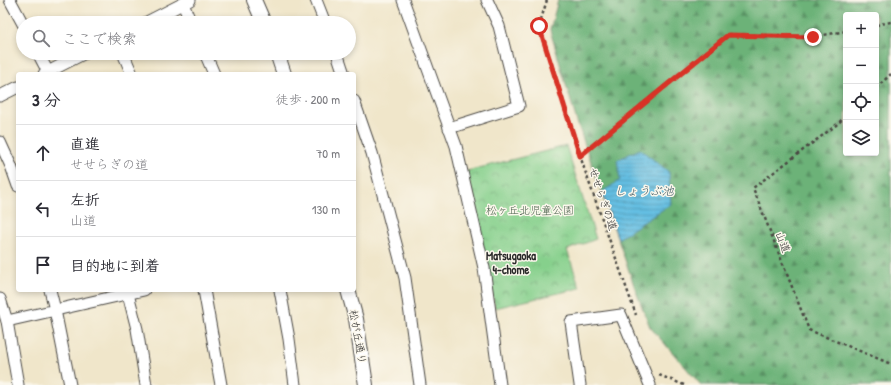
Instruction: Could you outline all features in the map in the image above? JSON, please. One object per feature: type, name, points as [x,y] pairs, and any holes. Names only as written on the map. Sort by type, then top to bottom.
[{"type":"street","points":[[10,0],[19,16]]},
{"type":"street","points":[[254,0],[261,16]]},
{"type":"street","points":[[316,0],[322,16]]},
{"type":"street","points":[[403,0],[456,146],[484,268],[500,385]]},
{"type":"street","points":[[449,128],[519,106],[499,26],[487,0]]},
{"type":"street","points":[[159,16],[186,2],[189,16]]},
{"type":"street","points":[[41,60],[47,72]]},
{"type":"street","points":[[49,72],[72,60]]},
{"type":"street","points":[[126,60],[131,72]]},
{"type":"street","points":[[208,60],[213,72]]},
{"type":"street","points":[[279,60],[283,72]]},
{"type":"street","points":[[339,60],[343,72]]},
{"type":"street","points":[[0,96],[16,88]]},
{"type":"street","points":[[356,107],[372,153],[405,278],[420,385]]},
{"type":"street","points":[[0,142],[16,180]]},
{"type":"street","points":[[50,292],[70,385]]},
{"type":"street","points":[[7,321],[128,292],[137,329],[146,385]]},
{"type":"street","points":[[204,292],[221,385]]},
{"type":"street","points":[[280,292],[296,385]]},
{"type":"street","name":"松が丘通り","points":[[349,292],[356,319],[366,385]]},
{"type":"street","points":[[0,299],[7,321],[18,385]]},
{"type":"street","points":[[580,385],[572,322],[621,315],[650,385]]},
{"type":"path","name":"せせらぎの道","points":[[547,0],[539,26],[580,156],[638,321]]},
{"type":"path","points":[[879,24],[891,22]]},
{"type":"path","points":[[580,156],[728,35],[813,37],[843,31]]},
{"type":"path","points":[[879,85],[891,74]]},
{"type":"path","name":"山道","points":[[843,119],[753,188],[809,330],[891,364]]},
{"type":"path","points":[[658,374],[684,385]]},
{"type":"green space","points":[[558,0],[891,0],[891,385],[701,385],[650,327],[577,122],[550,30]]},
{"type":"green space","name":"松ヶ丘北児童公園","points":[[566,146],[596,239],[567,250],[580,288],[495,308],[467,171]]},
{"type":"water","name":"しょうぶ池","points":[[640,149],[669,172],[671,204],[618,239],[602,192],[620,180],[617,160]]},
{"type":"district","name":"Matsugaoka 4-chome","points":[[511,263]]},
{"type":"route","points":[[539,26],[580,156],[728,35],[813,37]]}]
